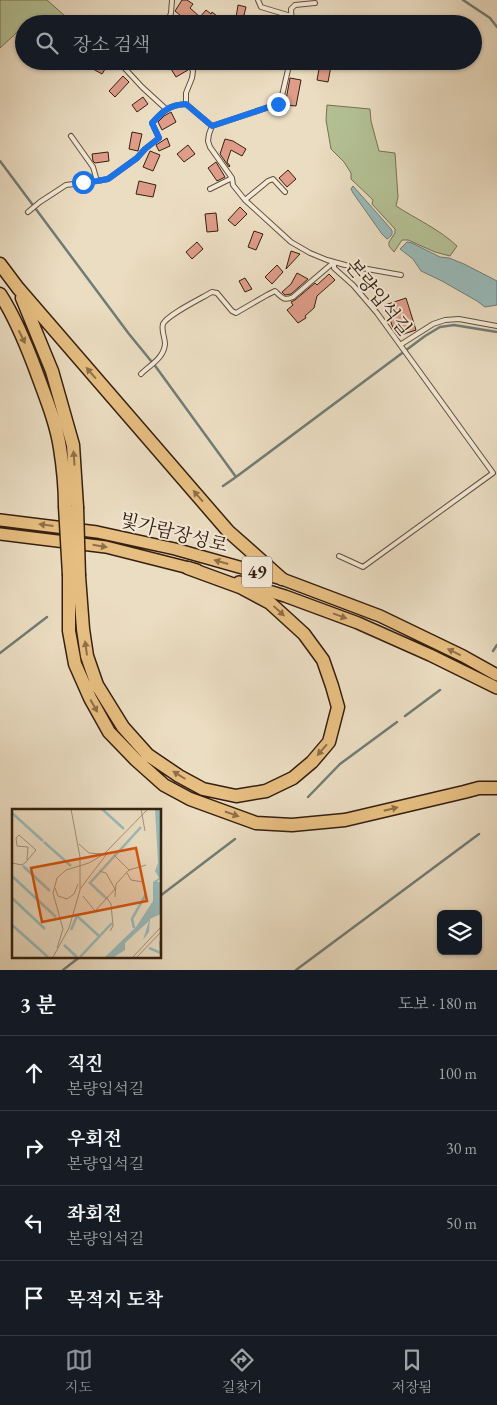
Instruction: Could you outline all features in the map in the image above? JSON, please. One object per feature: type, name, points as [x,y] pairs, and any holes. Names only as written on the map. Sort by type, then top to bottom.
[{"type":"highway","points":[[0,264],[18,288],[228,531],[282,579]]},
{"type":"highway","points":[[18,288],[52,370],[73,445],[71,506],[74,576],[87,656],[97,685],[123,727],[148,755],[179,776],[203,788],[236,796],[266,791],[293,778],[312,762],[329,742],[338,708],[323,660],[304,634],[270,603],[240,587],[188,568]]},
{"type":"highway","points":[[0,294],[6,302],[27,346],[51,412],[60,447],[64,479],[71,506]]},
{"type":"highway","name":"빛가람장성로","points":[[0,520],[97,532],[175,549],[282,579],[380,616],[463,656],[497,675]]},
{"type":"highway","name":"빛가람장성로","points":[[0,534],[106,546],[285,596],[358,623],[430,655],[497,688]]},
{"type":"highway","points":[[74,576],[69,631],[75,664],[90,698],[109,732],[136,760],[164,785],[190,799],[256,823],[292,825],[345,820],[479,788],[497,788]]},
{"type":"lane","points":[[170,15],[172,0]]},
{"type":"lane","points":[[258,0],[261,7],[288,15]]},
{"type":"lane","points":[[291,15],[291,9],[295,5],[315,3]]},
{"type":"lane","points":[[126,70],[166,109]]},
{"type":"lane","points":[[186,104],[186,93],[192,78],[192,70]]},
{"type":"lane","points":[[29,211],[66,185],[108,179],[137,158],[159,138],[152,123],[166,109],[175,105],[186,104],[212,126],[278,104],[281,100],[288,70]]},
{"type":"lane","name":"본량입석길","points":[[212,126],[208,134],[210,147],[232,178],[233,185],[245,200],[291,242],[310,253],[334,262],[401,275]]},
{"type":"lane","points":[[71,136],[92,167],[97,181]]},
{"type":"lane","points":[[210,190],[232,178]]},
{"type":"lane","points":[[245,200],[273,179],[285,192]]},
{"type":"lane","name":"본량입석길","points":[[334,262],[334,268],[364,298],[402,347],[492,472],[363,567],[339,556]]},
{"type":"lane","name":"본량입석길","points":[[141,374],[162,354],[165,344],[164,324],[170,316],[212,292],[218,293],[232,311],[236,313],[276,291],[282,298],[287,300],[334,262]]},
{"type":"lane","points":[[402,347],[433,324],[445,320],[458,319],[497,326]]},
{"type":"green space","points":[[0,0],[47,0],[64,15],[15,15],[15,34],[0,48]]},
{"type":"green space","points":[[327,105],[370,109],[371,121],[379,151],[395,153],[398,197],[396,206],[435,229],[457,246],[450,256],[435,252],[408,240],[402,240],[394,252],[389,246],[395,229],[372,204],[373,200],[351,179],[351,173],[344,162],[331,149],[326,120]]},
{"type":"water","points":[[353,186],[392,230],[391,236],[387,239],[353,193],[351,189]]},
{"type":"water","points":[[407,242],[440,257],[449,258],[464,264],[497,281],[497,305],[485,307],[442,281],[421,271],[413,259],[400,249]]},
{"type":"building","points":[[182,0],[187,0],[193,4],[190,8],[198,15],[180,15],[175,11]]},
{"type":"building","points":[[238,5],[246,7],[244,15],[236,15]]},
{"type":"building","points":[[206,10],[211,14],[212,12],[216,15],[202,15]]},
{"type":"building","points":[[95,70],[104,70],[102,74]]},
{"type":"building","points":[[172,70],[188,70],[176,77]]},
{"type":"building","points":[[319,70],[330,70],[328,82],[317,80]]},
{"type":"building","points":[[123,76],[129,82],[115,97],[109,91]]},
{"type":"building","points":[[290,78],[301,80],[296,106],[285,105]]},
{"type":"building","points":[[143,97],[148,104],[137,112],[132,105]]},
{"type":"building","points":[[171,112],[176,122],[162,130],[158,122]]},
{"type":"building","points":[[132,132],[142,134],[138,151],[129,149]]},
{"type":"building","points":[[167,138],[170,146],[159,151],[156,145]]},
{"type":"building","points":[[225,139],[233,141],[246,149],[242,156],[231,150],[227,162],[229,167],[220,154]]},
{"type":"building","points":[[188,145],[195,154],[184,162],[177,154]]},
{"type":"building","points":[[150,151],[160,155],[153,171],[143,167]]},
{"type":"building","points":[[108,152],[109,161],[95,163],[93,161],[92,154]]},
{"type":"building","points":[[216,162],[225,177],[217,181],[208,168]]},
{"type":"building","points":[[288,170],[296,179],[287,187],[279,178]]},
{"type":"building","points":[[139,181],[156,185],[153,197],[136,194]]},
{"type":"building","points":[[240,207],[247,214],[235,226],[228,220]]},
{"type":"building","points":[[216,213],[218,231],[207,232],[205,214]]},
{"type":"building","points":[[254,231],[263,234],[256,250],[248,247]]},
{"type":"building","points":[[197,242],[203,249],[192,259],[186,252]]},
{"type":"building","points":[[291,251],[300,254],[286,269]]},
{"type":"building","points":[[277,265],[283,272],[272,284],[265,277]]},
{"type":"building","points":[[297,273],[308,279],[291,294],[285,295],[282,292],[291,284]]},
{"type":"building","points":[[329,274],[335,280],[317,296],[314,308],[305,316],[306,318],[298,323],[287,310],[293,305],[291,302],[315,283],[317,285]]},
{"type":"building","points":[[245,278],[252,289],[245,292],[239,281]]},
{"type":"building","points":[[406,298],[416,330],[398,336],[393,328],[385,305]]},
{"type":"waterway","points":[[463,0],[490,18],[497,27]]},
{"type":"waterway","points":[[0,161],[129,334],[156,367],[236,477],[425,336],[440,327],[454,325],[497,332]]},
{"type":"waterway","points":[[223,486],[236,477]]},
{"type":"waterway","points":[[0,653],[47,617]]},
{"type":"waterway","points":[[493,651],[497,645]]},
{"type":"waterway","points":[[405,716],[440,690]]},
{"type":"waterway","points":[[308,797],[340,764],[397,722]]},
{"type":"waterway","points":[[296,970],[479,834]]},
{"type":"waterway","points":[[161,895],[235,839]]},
{"type":"waterway","points":[[63,970],[78,958]]},
{"type":"route","points":[[83,182],[108,179],[137,158],[159,138],[152,123],[166,109],[175,105],[186,104],[212,126],[278,104]]}]
